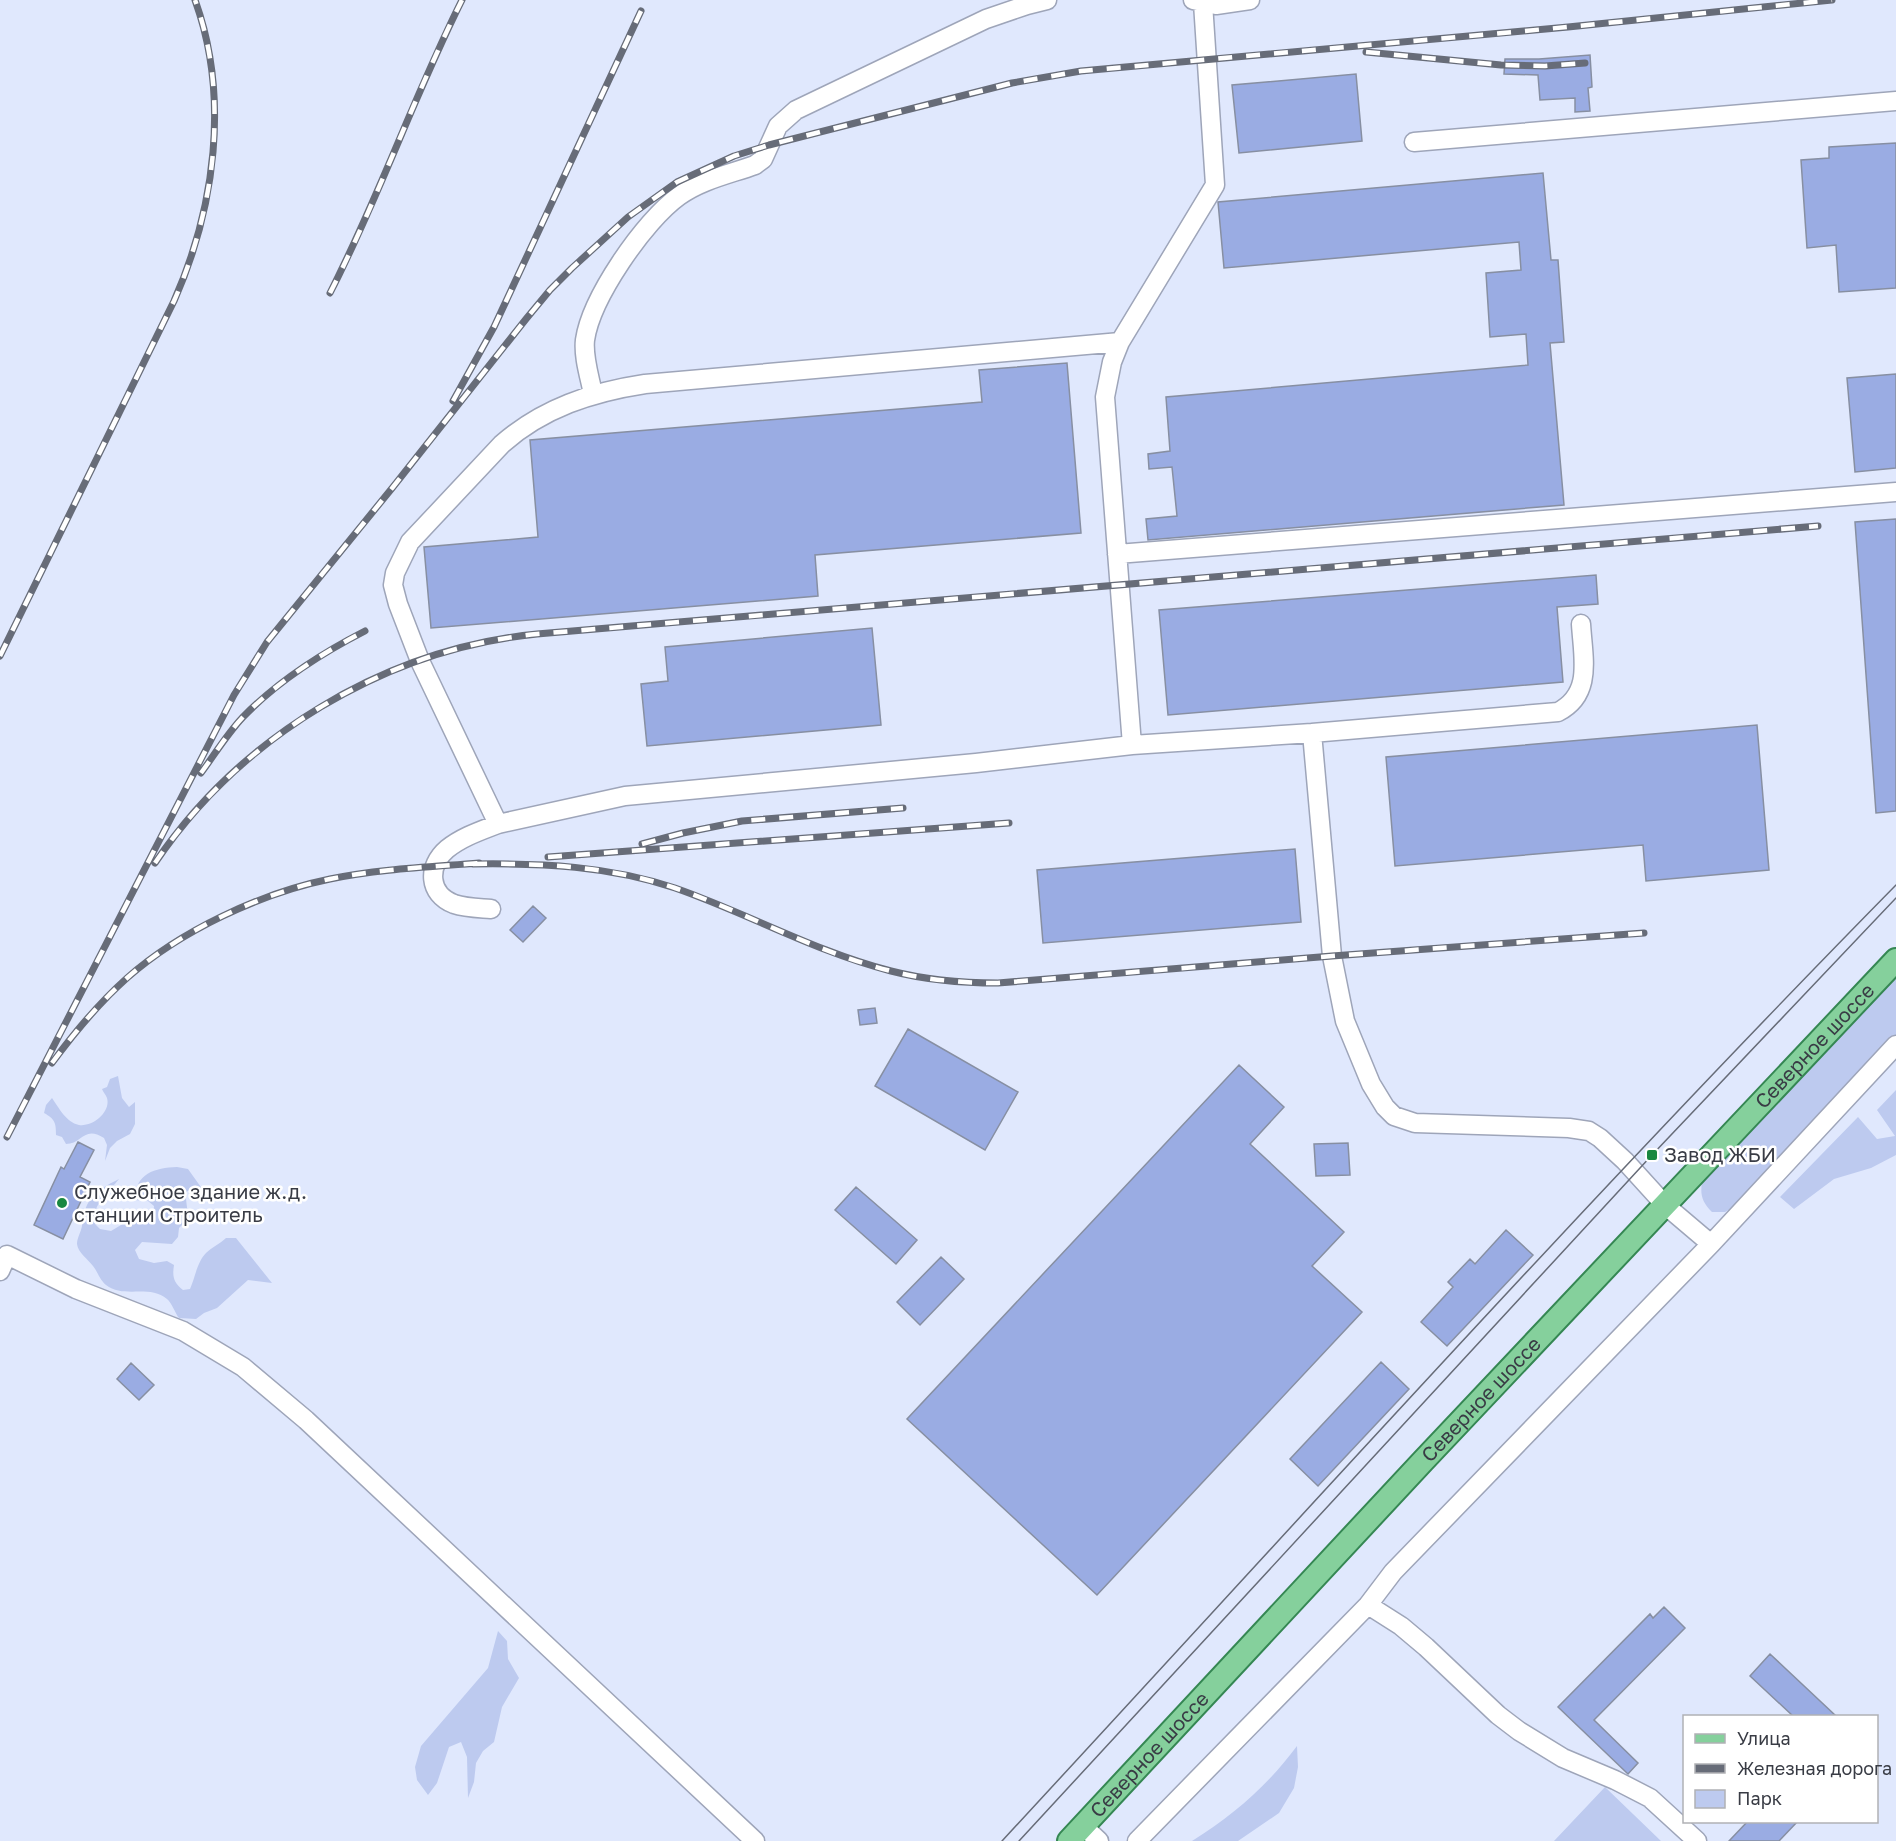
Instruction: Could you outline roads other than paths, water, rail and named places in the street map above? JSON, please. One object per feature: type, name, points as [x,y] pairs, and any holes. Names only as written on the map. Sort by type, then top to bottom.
[{"type":"main road","name":"Северное шоссе","points":[[1084,1836],[1665,1205],[1896,960]]},
{"type":"lane","points":[[593,394],[585,352],[588,329],[605,290],[620,265],[640,233],[659,213],[680,196],[698,186],[755,165],[762,159],[778,126],[796,110],[986,19],[1027,4],[1047,0]]},
{"type":"lane","points":[[1132,746],[1105,397],[1112,362],[1120,342],[1215,185],[1198,2],[1223,4],[1250,0]]},
{"type":"lane","points":[[1414,142],[1896,101]]},
{"type":"lane","points":[[498,824],[420,661],[393,585],[395,573],[410,542],[502,444],[536,419],[593,394],[616,388],[1120,342]]},
{"type":"lane","points":[[1116,554],[1896,492]]},
{"type":"lane","points":[[491,909],[452,903],[432,885],[432,877],[440,856],[448,849],[470,834],[498,824],[625,796],[1132,746],[1558,712],[1575,699],[1581,688],[1584,674],[1581,624]]},
{"type":"lane","points":[[1312,733],[1332,956],[1340,997],[1354,1044],[1371,1084],[1385,1107],[1394,1116],[1415,1123],[1569,1128],[1588,1131],[1625,1161],[1665,1205],[1711,1244]]},
{"type":"lane","points":[[1137,1841],[1368,1605],[1393,1572],[1711,1244],[1896,1045]]},
{"type":"lane","points":[[0,1270],[7,1256],[76,1289],[183,1330],[243,1368],[306,1420],[755,1841]]},
{"type":"lane","points":[[1368,1605],[1401,1626],[1498,1715],[1519,1731],[1563,1758],[1650,1798],[1697,1841]]},
{"type":"tram line","points":[[1002,1841],[1557,1240],[1896,885]]},
{"type":"tram line","points":[[1019,1841],[1652,1155],[1896,898]]},
{"type":"railway","points":[[0,656],[174,301],[200,228],[213,152],[215,113],[206,37],[195,0]]},
{"type":"railway","points":[[330,293],[365,220],[462,0]]},
{"type":"railway","points":[[7,1137],[234,695],[267,642],[550,290],[628,217],[677,182],[734,156],[769,145],[1012,83],[1081,71],[1568,27],[1832,0]]},
{"type":"railway","points":[[453,401],[494,327],[641,11]]},
{"type":"railway","points":[[1366,52],[1501,65],[1545,66],[1585,63]]},
{"type":"railway","points":[[155,863],[190,818],[229,776],[273,739],[321,707],[372,680],[425,658],[480,643],[537,634],[1818,526]]},
{"type":"railway","points":[[201,773],[226,737],[256,704],[285,680],[316,659],[365,631]]},
{"type":"railway","points":[[642,844],[742,821],[903,808]]},
{"type":"railway","points":[[548,857],[1009,823]]},
{"type":"railway","points":[[52,1063],[87,1019],[127,978],[171,945],[222,916],[277,894],[330,879],[386,871],[479,863]]},
{"type":"railway","points":[[473,864],[550,865],[625,875],[675,888],[863,963],[917,977],[971,982],[998,983],[1644,933]]},
{"type":"place","name":"Завод ЖБИ","points":[[1652,1155]]},
{"type":"place","name":"Служебное здание ж.д. станции Строитель","points":[[62,1203]]}]
